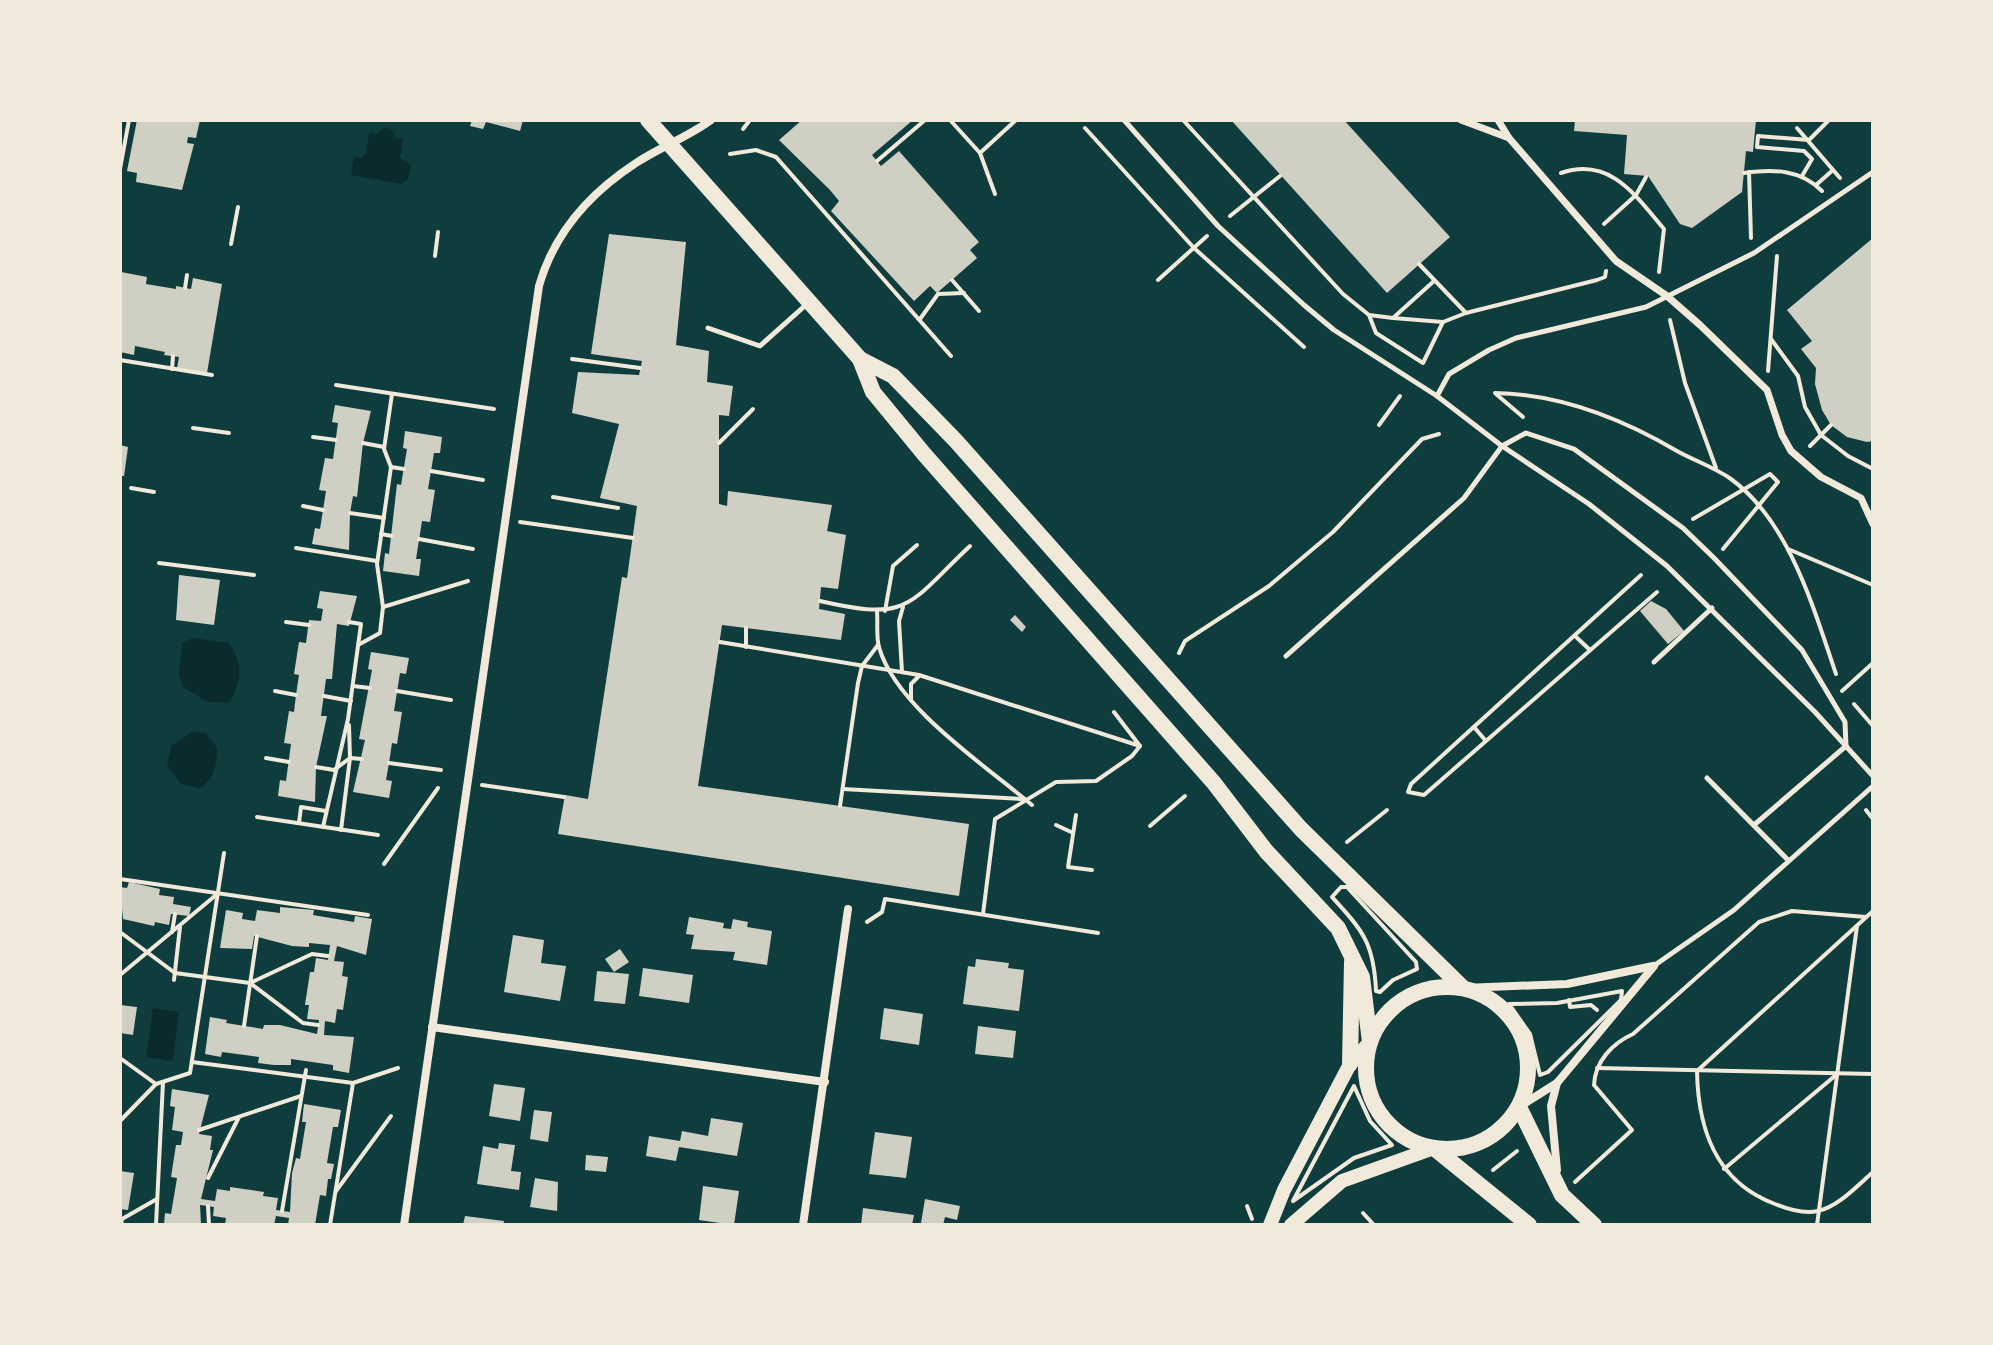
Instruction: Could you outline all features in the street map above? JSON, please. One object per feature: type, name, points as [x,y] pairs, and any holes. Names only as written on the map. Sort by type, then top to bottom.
[{"type":"main road","points":[[648,120],[860,359],[873,392],[1206,773],[1266,851],[1338,928],[1362,977],[1370,1042],[1366,1065],[1368,1088],[1377,1109],[1392,1128],[1412,1141],[1434,1148],[1459,1148],[1483,1141],[1504,1127],[1519,1107],[1528,1083],[1529,1057],[1521,1033],[1507,1012],[1487,996],[1463,988],[1443,986],[1406,997],[1384,1017],[1370,1042]]},
{"type":"main road","points":[[860,359],[893,376],[956,441],[1301,829],[1463,988]]},
{"type":"main road","points":[[1350,1064],[1352,960]]},
{"type":"main road","points":[[1519,1107],[1568,1189],[1594,1225]]},
{"type":"main road","points":[[1434,1148],[1529,1225]]},
{"type":"street","points":[[404,1225],[530,339],[544,267],[563,229],[585,204],[636,162],[711,120]]},
{"type":"street","points":[[1461,120],[1509,138]]},
{"type":"street","points":[[1498,120],[1509,138],[1608,251],[1667,296],[1767,390],[1791,451],[1821,477],[1861,498],[1873,524]]},
{"type":"street","points":[[803,1225],[848,909]]},
{"type":"street","points":[[1463,988],[1567,984],[1654,966]]},
{"type":"street","points":[[1519,1107],[1557,1083],[1654,966]]},
{"type":"street","points":[[432,1027],[825,1082]]},
{"type":"street","points":[[1270,1225],[1284,1190],[1350,1064],[1370,1042]]},
{"type":"street","points":[[1557,1083],[1551,1106],[1553,1149],[1568,1189]]},
{"type":"street","points":[[1291,1225],[1342,1181],[1434,1148]]},
{"type":"lane","points":[[1124,120],[1218,226],[1334,330],[1437,396],[1502,446],[1589,504],[1667,566],[1712,608],[1873,776]]},
{"type":"lane","points":[[1437,396],[1449,374],[1489,350],[1516,338],[1646,307],[1754,253],[1873,172]]},
{"type":"lane","points":[[708,328],[760,346],[810,302]]},
{"type":"lane","points":[[1286,656],[1464,498],[1502,446],[1526,433],[1574,449],[1683,528],[1802,650],[1845,722],[1846,746]]},
{"type":"lane","points":[[1654,662],[1712,608]]},
{"type":"lane","points":[[1754,825],[1846,746]]},
{"type":"lane","points":[[1707,778],[1788,860]]},
{"type":"lane","points":[[1654,966],[1734,910],[1873,786]]},
{"type":"path","points":[[120,169],[129,120]]},
{"type":"path","points":[[743,129],[750,120]]},
{"type":"path","points":[[877,161],[925,120]]},
{"type":"path","points":[[950,120],[980,153],[995,194]]},
{"type":"path","points":[[980,153],[1016,120]]},
{"type":"path","points":[[1183,120],[1343,294],[1369,315],[1376,333],[1423,363],[1443,322]]},
{"type":"path","points":[[1802,176],[1812,159],[1804,151],[1757,147],[1758,136],[1809,140],[1829,120]]},
{"type":"path","points":[[1085,128],[1194,248],[1304,347]]},
{"type":"path","points":[[1797,128],[1849,189]]},
{"type":"path","points":[[730,154],[756,150],[776,157],[951,356]]},
{"type":"path","points":[[1548,179],[1570,170],[1603,171],[1621,179],[1664,229],[1657,290]]},
{"type":"path","points":[[1754,253],[1746,172],[1778,170],[1802,176],[1832,201]]},
{"type":"path","points":[[1816,185],[1833,170]]},
{"type":"path","points":[[1230,216],[1280,176]]},
{"type":"path","points":[[1594,234],[1636,195],[1646,177]]},
{"type":"path","points":[[231,244],[238,207]]},
{"type":"path","points":[[435,256],[438,232]]},
{"type":"path","points":[[1158,280],[1211,232]]},
{"type":"path","points":[[1767,390],[1778,238]]},
{"type":"path","points":[[1369,315],[1443,322],[1466,313],[1605,277],[1608,251]]},
{"type":"path","points":[[1419,264],[1466,313]]},
{"type":"path","points":[[185,288],[187,275]]},
{"type":"path","points":[[952,280],[979,311]]},
{"type":"path","points":[[1393,318],[1434,281]]},
{"type":"path","points":[[920,319],[938,294],[964,293]]},
{"type":"path","points":[[1667,296],[1674,344],[1685,383],[1717,470]]},
{"type":"path","points":[[1771,339],[1798,376],[1805,407],[1821,435],[1848,456],[1873,469]]},
{"type":"path","points":[[172,369],[173,356]]},
{"type":"path","points":[[572,359],[640,368]]},
{"type":"path","points":[[120,360],[212,375]]},
{"type":"path","points":[[336,385],[494,409]]},
{"type":"path","points":[[1495,393],[1532,393],[1620,420],[1717,470],[1743,490],[1785,548],[1818,613],[1827,657],[1835,670]]},
{"type":"path","points":[[358,645],[380,633],[383,607],[378,561],[391,467],[385,447],[392,394]]},
{"type":"path","points":[[1379,425],[1400,396]]},
{"type":"path","points":[[719,443],[753,409]]},
{"type":"path","points":[[1817,440],[1831,425]]},
{"type":"path","points":[[193,428],[229,433]]},
{"type":"path","points":[[1179,653],[1185,641],[1269,586],[1333,532],[1422,439],[1439,434]]},
{"type":"path","points":[[313,437],[336,440]]},
{"type":"path","points":[[363,443],[385,447]]},
{"type":"path","points":[[391,467],[404,469]]},
{"type":"path","points":[[431,471],[483,480]]},
{"type":"path","points":[[1692,520],[1770,474],[1778,482],[1721,551]]},
{"type":"path","points":[[131,488],[154,492]]},
{"type":"path","points":[[553,497],[618,508]]},
{"type":"path","points":[[303,506],[323,510]]},
{"type":"path","points":[[350,513],[384,518]]},
{"type":"path","points":[[506,520],[633,538]]},
{"type":"path","points":[[381,534],[392,536]]},
{"type":"path","points":[[419,539],[473,549]]},
{"type":"path","points":[[885,611],[893,566],[917,545]]},
{"type":"path","points":[[820,601],[877,611],[903,607],[970,546]]},
{"type":"path","points":[[296,548],[378,561]]},
{"type":"path","points":[[1785,548],[1873,585]]},
{"type":"path","points":[[159,563],[254,575]]},
{"type":"path","points":[[1641,575],[1411,784],[1408,792],[1424,795],[1657,592]]},
{"type":"path","points":[[383,607],[468,581]]},
{"type":"path","points":[[902,672],[899,632],[903,607]]},
{"type":"path","points":[[877,611],[878,645],[888,670],[911,702],[1032,805]]},
{"type":"path","points":[[286,622],[309,625]]},
{"type":"path","points":[[323,827],[348,719],[361,624],[349,622]]},
{"type":"path","points":[[746,628],[746,647]]},
{"type":"path","points":[[1575,636],[1590,650]]},
{"type":"path","points":[[720,642],[919,675],[1140,746]]},
{"type":"path","points":[[840,806],[862,666],[878,645]]},
{"type":"path","points":[[1873,663],[1840,692],[1873,726]]},
{"type":"path","points":[[911,702],[911,684],[919,675]]},
{"type":"path","points":[[353,686],[370,688]]},
{"type":"path","points":[[275,691],[296,695]]},
{"type":"path","points":[[397,691],[451,700]]},
{"type":"path","points":[[324,696],[351,701]]},
{"type":"path","points":[[1114,712],[1140,746]]},
{"type":"path","points":[[341,830],[350,758],[348,719]]},
{"type":"path","points":[[1474,727],[1486,741]]},
{"type":"path","points":[[983,914],[995,819],[1056,782],[1096,781],[1132,756],[1140,746]]},
{"type":"path","points":[[266,758],[289,762]]},
{"type":"path","points":[[316,767],[334,770],[350,758],[362,759]]},
{"type":"path","points":[[389,763],[441,770]]},
{"type":"path","points":[[1079,788],[1080,781]]},
{"type":"path","points":[[468,783],[564,797]]},
{"type":"path","points":[[384,864],[438,788]]},
{"type":"path","points":[[843,789],[1025,799]]},
{"type":"path","points":[[1150,826],[1185,796]]},
{"type":"path","points":[[299,823],[302,800]]},
{"type":"path","points":[[301,807],[326,811]]},
{"type":"path","points":[[1864,809],[1873,819]]},
{"type":"path","points":[[1347,842],[1387,810]]},
{"type":"path","points":[[1067,878],[1071,832],[1076,815]]},
{"type":"path","points":[[257,817],[378,835]]},
{"type":"path","points":[[1056,825],[1071,832]]},
{"type":"path","points":[[120,1121],[156,1084],[190,1073],[224,853]]},
{"type":"path","points":[[1068,867],[1092,870]]},
{"type":"path","points":[[120,879],[368,915]]},
{"type":"path","points":[[1347,887],[1410,954],[1418,967],[1414,969],[1376,991],[1371,947],[1355,920],[1332,894],[1347,887]]},
{"type":"path","points":[[120,975],[218,893]]},
{"type":"path","points":[[867,922],[882,912],[885,899],[1098,933]]},
{"type":"path","points":[[1568,1189],[1632,1130],[1594,1085],[1597,1068],[1616,1044],[1633,1034],[1759,922],[1792,911],[1866,917]]},
{"type":"path","points":[[1697,1071],[1873,911]]},
{"type":"path","points":[[172,934],[175,914]]},
{"type":"path","points":[[1817,1225],[1857,926]]},
{"type":"path","points":[[174,980],[180,927]]},
{"type":"path","points":[[120,932],[175,973],[250,983],[303,1023],[318,1025]]},
{"type":"path","points":[[244,1026],[257,936]]},
{"type":"path","points":[[250,983],[312,954],[328,956]]},
{"type":"path","points":[[1622,991],[1624,995],[1548,1072],[1540,1075],[1530,1034],[1509,1004],[1570,1000],[1622,991]]},
{"type":"path","points":[[1570,1000],[1570,1007],[1591,1005],[1601,1014]]},
{"type":"path","points":[[120,1058],[156,1084]]},
{"type":"path","points":[[192,1062],[305,1073],[353,1083],[398,1068]]},
{"type":"path","points":[[1597,1068],[1873,1074]]},
{"type":"path","points":[[1697,1071],[1702,1126],[1708,1145],[1736,1183],[1764,1200],[1794,1210],[1819,1211],[1846,1195],[1873,1172]]},
{"type":"path","points":[[282,1211],[305,1073]]},
{"type":"path","points":[[1724,1169],[1837,1074]]},
{"type":"path","points":[[156,1225],[163,1082]]},
{"type":"path","points":[[330,1225],[353,1083]]},
{"type":"path","points":[[1354,1086],[1370,1121],[1391,1143],[1391,1147],[1354,1158],[1295,1201],[1292,1196],[1350,1090],[1354,1086]]},
{"type":"path","points":[[199,1130],[301,1096]]},
{"type":"path","points":[[335,1193],[391,1116]]},
{"type":"path","points":[[208,1178],[239,1117]]},
{"type":"path","points":[[1486,1173],[1525,1147]]},
{"type":"path","points":[[121,1225],[122,1219],[157,1199]]},
{"type":"path","points":[[208,1206],[209,1225]]},
{"type":"path","points":[[1247,1206],[1253,1221]]},
{"type":"path","points":[[1363,1213],[1374,1225]]},
{"type":"water","points":[[385,127],[394,132],[395,138],[403,139],[400,158],[411,165],[408,179],[401,184],[351,175],[354,156],[361,158],[366,153],[369,133],[377,134]]},
{"type":"water","points":[[193,638],[229,643],[234,651],[240,673],[229,703],[208,702],[183,687],[179,674],[182,643]]},
{"type":"water","points":[[191,732],[206,733],[217,748],[214,771],[200,788],[181,784],[167,766],[171,746]]},
{"type":"water","points":[[153,1008],[179,1012],[173,1061],[146,1057]]},
{"type":"building","points":[[137,120],[200,120],[196,138],[188,137],[187,143],[194,144],[182,190],[136,182],[137,173],[127,171]]},
{"type":"building","points":[[472,120],[523,120],[520,131],[486,122],[483,129],[470,126]]},
{"type":"building","points":[[802,120],[913,120],[872,155],[881,166],[899,151],[979,242],[970,250],[977,258],[937,293],[930,286],[914,301],[831,211],[839,201],[830,190],[779,140]]},
{"type":"building","points":[[1231,120],[1344,120],[1450,237],[1387,293]]},
{"type":"building","points":[[1575,120],[1756,120],[1753,152],[1746,151],[1742,192],[1692,228],[1680,224],[1648,176],[1624,174],[1627,135],[1574,131]]},
{"type":"building","points":[[609,234],[686,242],[676,345],[709,351],[707,382],[733,386],[729,416],[719,415],[719,504],[727,506],[728,491],[832,505],[827,531],[846,535],[838,589],[821,587],[819,609],[845,614],[841,640],[722,625],[698,786],[969,824],[959,896],[558,834],[565,795],[588,799],[622,577],[627,578],[637,506],[600,498],[619,424],[572,413],[578,372],[639,375],[642,361],[591,354]]},
{"type":"building","points":[[1873,238],[1873,441],[1867,442],[1847,437],[1831,425],[1822,410],[1815,384],[1816,368],[1801,349],[1812,341],[1787,310]]},
{"type":"building","points":[[121,272],[147,277],[146,284],[176,289],[176,286],[191,289],[193,278],[222,284],[207,373],[177,368],[179,357],[164,355],[165,352],[135,346],[134,355],[120,352]]},
{"type":"building","points":[[335,405],[371,411],[363,443],[357,497],[353,496],[350,513],[349,550],[312,544],[315,528],[320,529],[326,491],[319,490],[325,458],[333,459],[338,423],[332,422]]},
{"type":"building","points":[[405,431],[442,437],[440,453],[434,453],[428,489],[435,490],[430,522],[422,521],[416,559],[421,559],[419,576],[383,571],[385,553],[389,554],[397,484],[401,485],[407,449],[403,448]]},
{"type":"building","points":[[120,445],[128,447],[124,476],[120,476]]},
{"type":"building","points":[[179,575],[220,580],[214,625],[176,620]]},
{"type":"building","points":[[320,591],[357,596],[349,626],[337,624],[332,679],[326,679],[321,716],[327,716],[316,767],[315,802],[278,796],[280,780],[286,781],[291,744],[284,743],[289,711],[294,712],[299,675],[294,674],[299,642],[306,643],[309,620],[321,621],[323,609],[317,608]]},
{"type":"building","points":[[1651,601],[1666,609],[1684,631],[1668,644],[1640,611]]},
{"type":"building","points":[[1015,615],[1026,627],[1022,632],[1010,620]]},
{"type":"building","points":[[371,652],[409,658],[406,674],[400,673],[394,711],[402,712],[397,744],[392,743],[386,780],[392,781],[389,798],[353,792],[365,740],[359,739],[372,670],[368,669]]},
{"type":"building","points":[[129,882],[160,889],[159,895],[174,897],[173,904],[191,907],[189,916],[171,914],[169,925],[155,922],[154,926],[123,919],[120,887],[127,888]]},
{"type":"building","points":[[280,907],[314,910],[313,915],[354,922],[355,916],[372,919],[366,955],[337,946],[334,961],[344,962],[342,976],[348,977],[343,1010],[337,1009],[335,1023],[325,1021],[324,1035],[354,1037],[349,1073],[333,1070],[333,1065],[291,1059],[291,1065],[274,1065],[258,1063],[259,1057],[222,1052],[221,1057],[205,1054],[210,1017],[263,1029],[264,1025],[280,1025],[317,1034],[319,1020],[307,1019],[309,1005],[305,1005],[310,972],[314,972],[316,958],[328,960],[330,945],[309,943],[309,947],[292,946],[254,936],[252,949],[220,948],[226,910],[243,913],[242,919],[255,921],[257,910],[280,913]]},
{"type":"building","points":[[689,917],[724,923],[723,928],[731,929],[733,919],[748,922],[747,927],[772,931],[767,965],[733,960],[735,952],[691,949],[694,935],[686,934]]},
{"type":"building","points":[[513,935],[544,940],[541,963],[566,966],[560,1001],[504,992]]},
{"type":"building","points":[[620,949],[629,962],[614,972],[605,959]]},
{"type":"building","points":[[976,959],[1009,963],[1008,968],[1024,970],[1019,1011],[963,1004],[968,966],[975,967]]},
{"type":"building","points":[[643,968],[693,975],[689,1003],[639,996]]},
{"type":"building","points":[[597,971],[629,974],[625,1004],[594,1001]]},
{"type":"building","points":[[120,1005],[137,1007],[133,1035],[120,1033]]},
{"type":"building","points":[[884,1008],[923,1014],[919,1045],[880,1039]]},
{"type":"building","points":[[978,1026],[1016,1031],[1013,1058],[975,1054]]},
{"type":"building","points":[[494,1084],[525,1088],[520,1121],[489,1116]]},
{"type":"building","points":[[172,1089],[209,1095],[199,1134],[212,1136],[210,1150],[213,1150],[201,1199],[215,1201],[217,1189],[230,1191],[230,1187],[264,1192],[263,1196],[278,1198],[276,1210],[290,1212],[292,1173],[296,1158],[300,1159],[306,1122],[302,1122],[304,1104],[341,1110],[338,1127],[333,1127],[327,1163],[334,1164],[331,1179],[328,1179],[326,1196],[320,1195],[315,1225],[288,1225],[289,1218],[276,1216],[274,1225],[225,1224],[226,1218],[213,1216],[214,1207],[200,1205],[201,1225],[164,1225],[165,1213],[171,1214],[177,1178],[171,1177],[176,1145],[181,1145],[183,1132],[172,1130],[175,1107],[170,1106]]},
{"type":"building","points":[[534,1110],[552,1112],[548,1142],[530,1139]]},
{"type":"building","points":[[711,1118],[743,1123],[737,1156],[679,1147],[676,1161],[646,1156],[649,1136],[680,1141],[682,1131],[708,1136]]},
{"type":"building","points":[[875,1132],[912,1137],[906,1178],[869,1174]]},
{"type":"building","points":[[499,1143],[515,1145],[511,1171],[521,1172],[519,1190],[477,1184],[483,1146],[498,1149]]},
{"type":"building","points":[[586,1155],[608,1157],[606,1172],[585,1170]]},
{"type":"building","points":[[120,1171],[134,1173],[128,1210],[120,1209]]},
{"type":"building","points":[[535,1178],[558,1182],[557,1211],[530,1207]]},
{"type":"building","points":[[703,1186],[739,1191],[734,1225],[699,1220]]},
{"type":"building","points":[[925,1199],[960,1206],[957,1220],[945,1217],[943,1225],[921,1223]]},
{"type":"building","points":[[863,1208],[914,1215],[912,1225],[861,1225]]},
{"type":"building","points":[[465,1216],[504,1221],[503,1225],[463,1225]]}]
